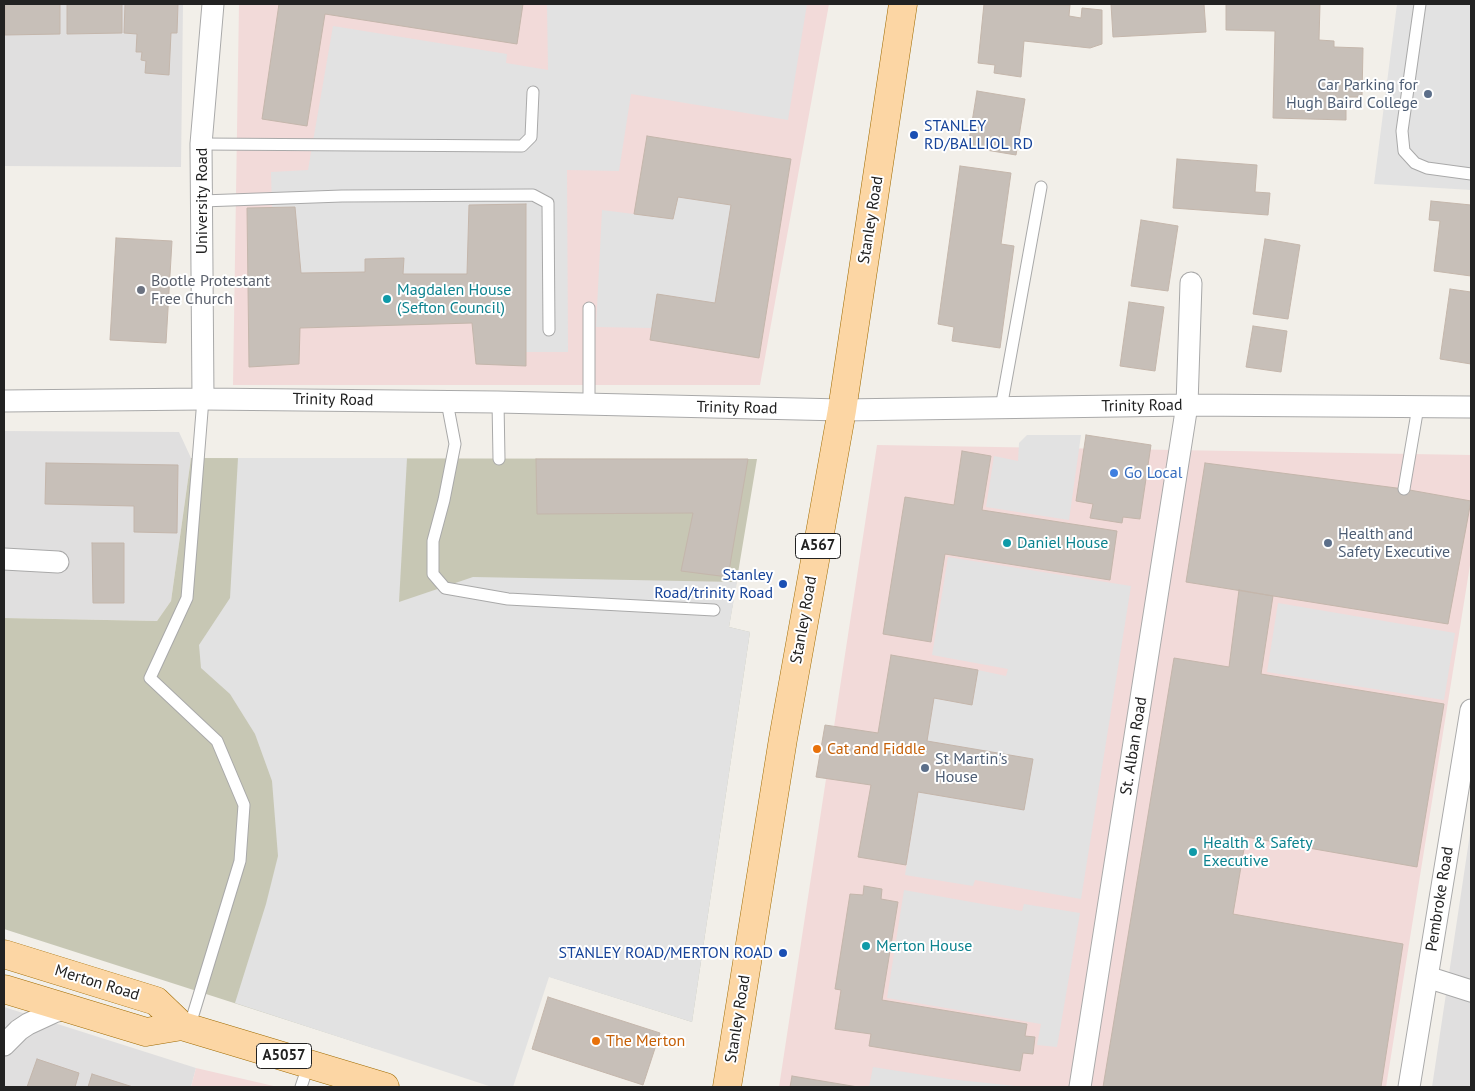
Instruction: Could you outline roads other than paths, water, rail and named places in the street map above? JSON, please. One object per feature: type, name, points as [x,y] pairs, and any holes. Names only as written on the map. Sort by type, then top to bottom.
[{"type":"main road","name":"Stanley Road","points":[[727,1087],[783,739],[842,410],[903,4]]},
{"type":"main road","name":"Merton Road","points":[[4,954],[156,1001],[186,1027],[305,1075],[385,1087]]},
{"type":"main road","name":"Merton Road","points":[[4,989],[146,1032],[186,1027]]},
{"type":"street","name":"University Road","points":[[203,399],[201,144],[213,4]]},
{"type":"street","name":"St. Alban Road","points":[[1080,1087],[1187,405],[1190,283]]},
{"type":"street","name":"Trinity Road","points":[[4,401],[203,399],[498,402],[842,410],[1187,405],[1471,407]]},
{"type":"street","points":[[4,559],[58,562]]},
{"type":"street","name":"Pembroke Road","points":[[1409,1087],[1471,710]]},
{"type":"street","points":[[1427,977],[1471,991]]},
{"type":"street","points":[[4,1046],[19,1030],[28,1024],[68,1008]]},
{"type":"lane","points":[[1420,4],[1402,131],[1404,151],[1415,163],[1428,168],[1471,174]]},
{"type":"lane","points":[[201,144],[522,146],[531,137],[533,92]]},
{"type":"lane","points":[[1001,408],[1041,187]]},
{"type":"lane","points":[[202,201],[342,196],[533,194],[548,203],[549,330]]},
{"type":"lane","points":[[589,308],[589,405]]},
{"type":"lane","points":[[186,1027],[240,861],[244,805],[217,741],[150,678],[187,598],[203,399]]},
{"type":"lane","points":[[447,402],[455,444],[444,500],[433,541],[432,574],[445,588],[508,599],[714,610]]},
{"type":"lane","points":[[498,402],[500,459]]},
{"type":"lane","points":[[1404,489],[1418,407]]},
{"type":"place","name":"Car Parking for Hugh Baird College","points":[[1428,94]]},
{"type":"place","name":"STANLEY RD/BALLIOL RD","points":[[914,135]]},
{"type":"place","name":"Bootle Protestant Free Church","points":[[141,290]]},
{"type":"place","name":"Magdalen House (Sefton Council)","points":[[387,299]]},
{"type":"place","name":"Go Local","points":[[1114,473]]},
{"type":"place","name":"Daniel House","points":[[1007,543]]},
{"type":"place","name":"Health and Safety Executive","points":[[1328,543]]},
{"type":"place","name":"Stanley Road/trinity Road","points":[[783,584]]},
{"type":"place","name":"Cat and Fiddle","points":[[817,749]]},
{"type":"place","name":"St Martin's House","points":[[925,768]]},
{"type":"place","name":"Health & Safety Executive","points":[[1193,852]]},
{"type":"place","name":"Merton House","points":[[866,946]]},
{"type":"place","name":"STANLEY ROAD/MERTON ROAD","points":[[783,953]]},
{"type":"place","name":"The Merton","points":[[596,1041]]}]
